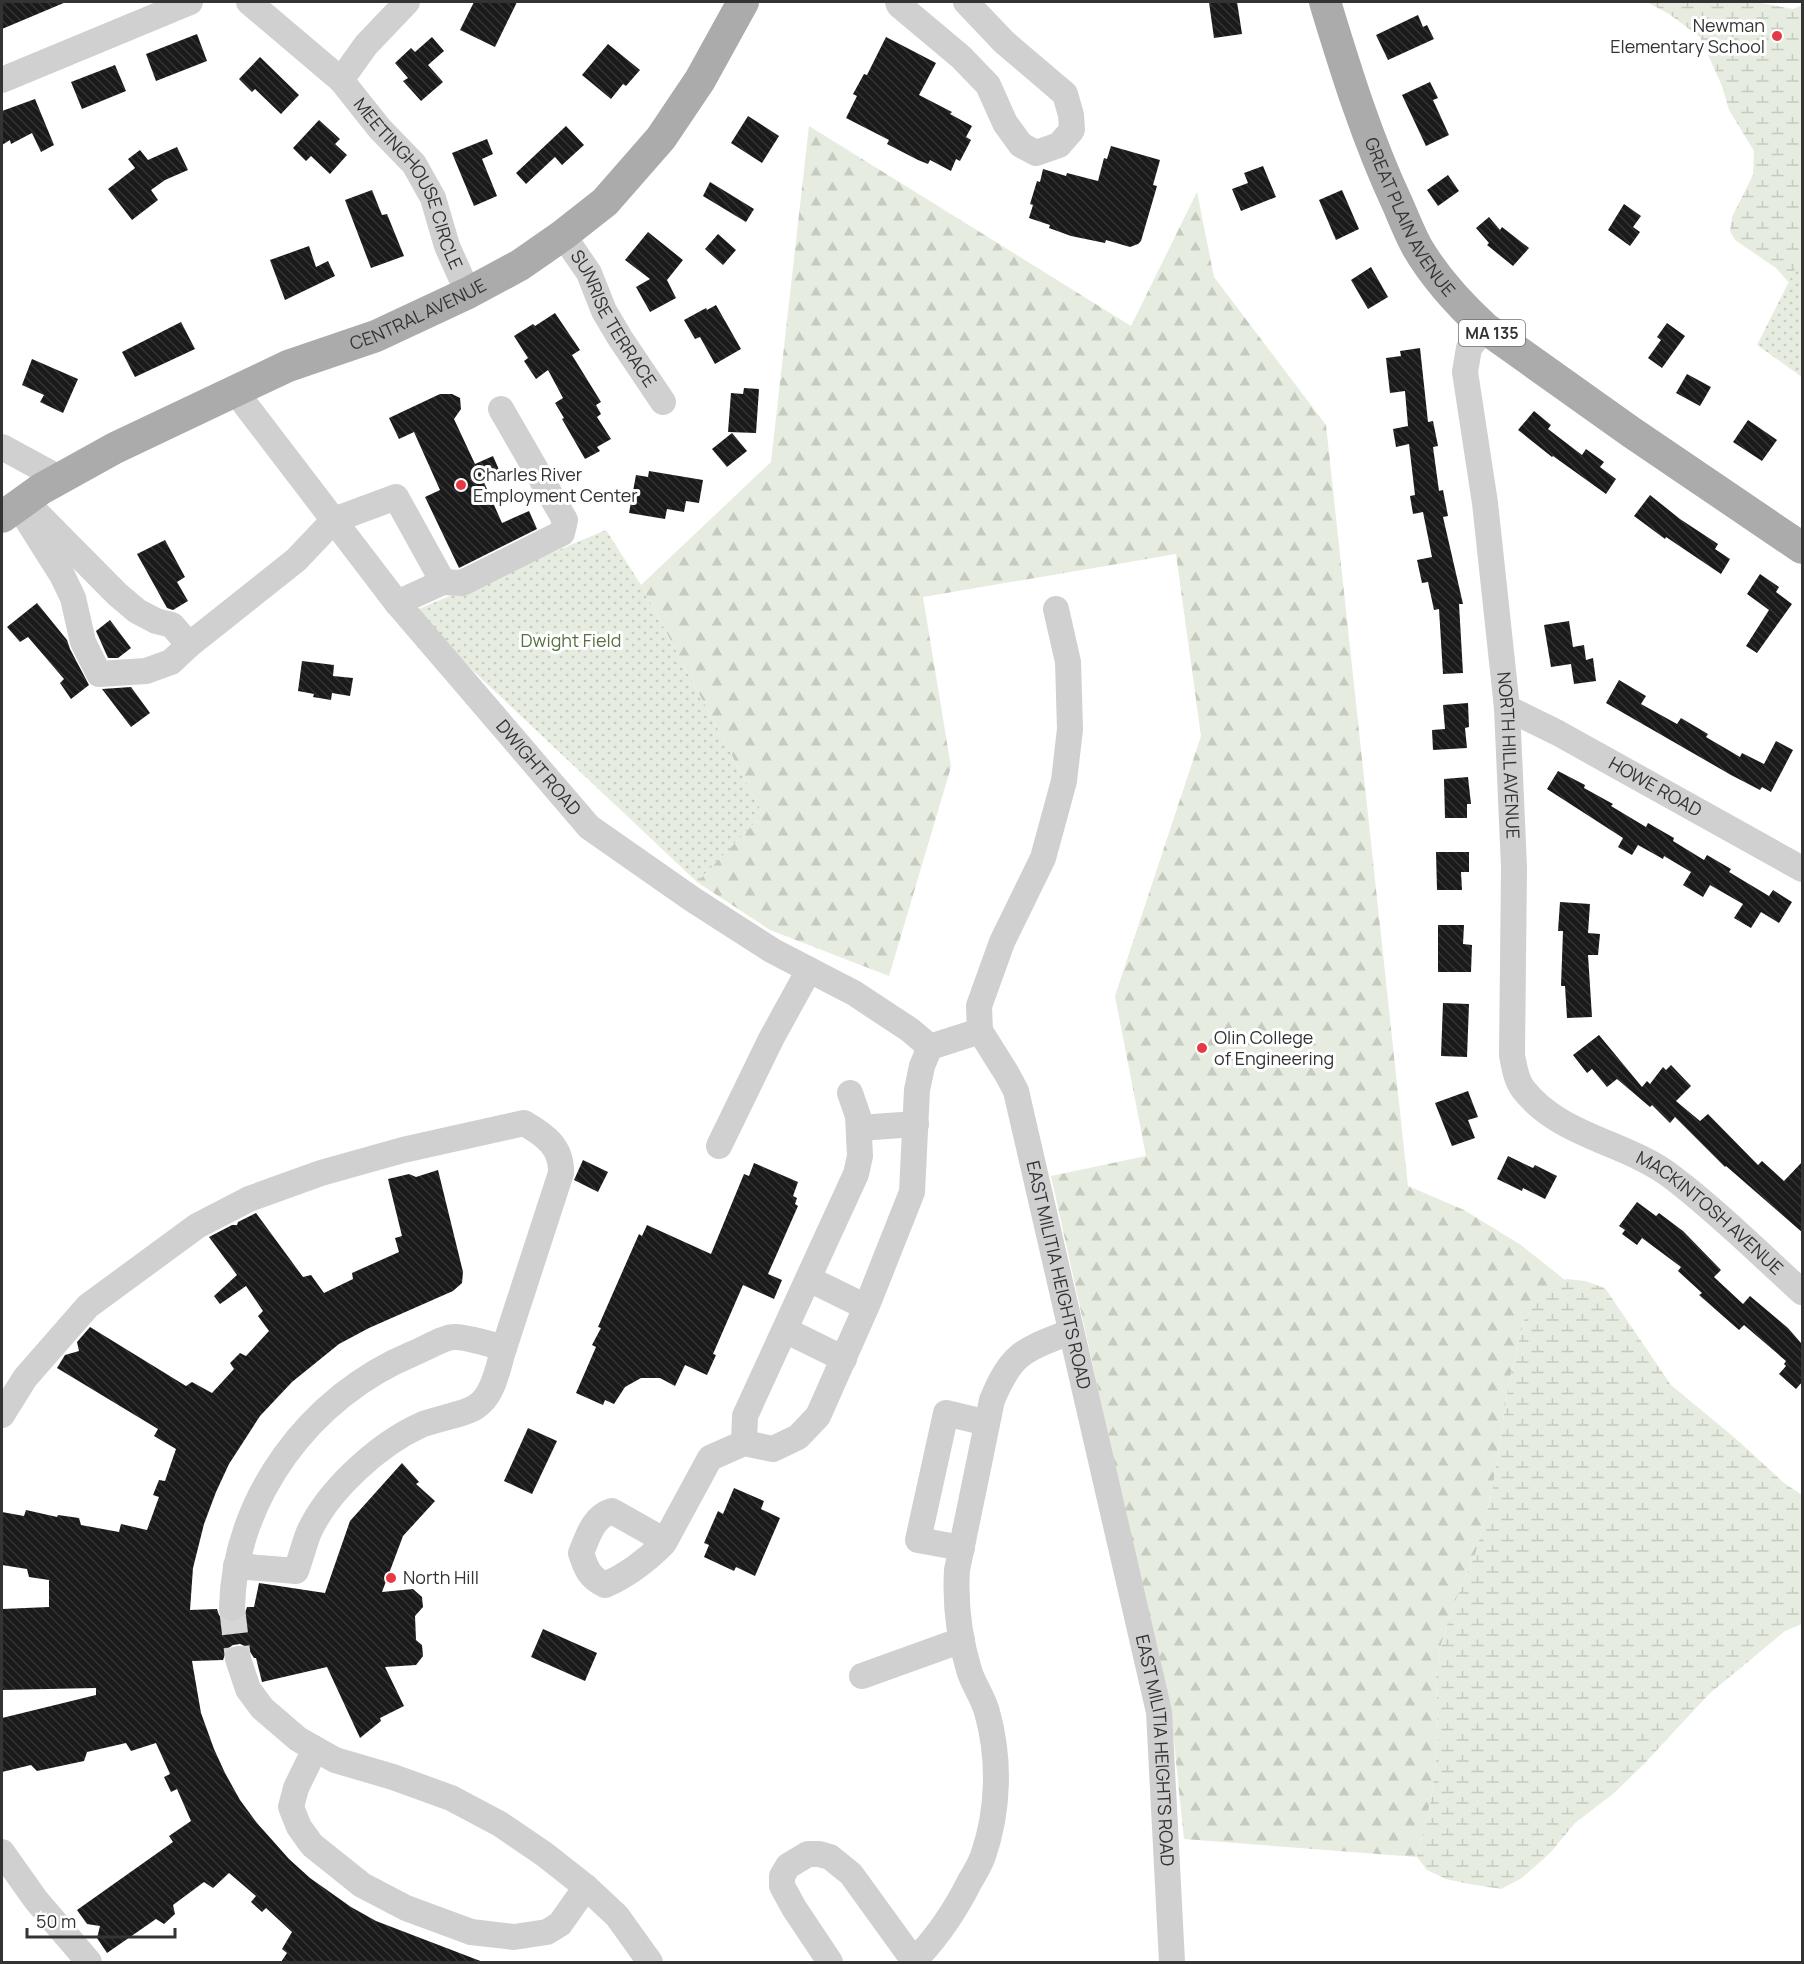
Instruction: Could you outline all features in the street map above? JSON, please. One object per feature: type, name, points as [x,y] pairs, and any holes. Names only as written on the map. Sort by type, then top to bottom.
[{"type":"main road","name":"CENTRAL AVENUE","points":[[14,507],[59,478],[122,444],[288,366],[376,336],[468,293],[519,265],[563,235],[605,202],[661,138],[700,80],[743,2]]},
{"type":"main road","name":"GREAT PLAIN AVENUE","points":[[1325,2],[1353,95],[1384,176],[1417,247],[1439,280],[1485,328],[1803,548]]},
{"type":"street","points":[[2,80],[190,2]]},
{"type":"street","name":"MEETINGHOUSE CIRCLE","points":[[249,2],[341,80],[380,129],[414,164],[433,198],[447,246],[468,293]]},
{"type":"street","name":"MEETINGHOUSE CIRCLE","points":[[341,80],[366,45],[407,2]]},
{"type":"street","points":[[898,2],[961,57],[988,85],[1005,123],[1021,145],[1036,153],[1059,145],[1072,130],[1071,115],[1065,93],[1004,42],[977,6]]},
{"type":"street","name":"SUNRISE TERRACE","points":[[563,235],[589,273],[604,311],[620,338],[663,402]]},
{"type":"street","name":"NORTH HILL AVENUE","points":[[1485,328],[1468,348],[1465,372],[1485,503],[1507,708],[1514,867],[1512,1055],[1516,1075],[1523,1089],[1547,1112],[1581,1132],[1608,1143]]},
{"type":"street","name":"DWIGHT ROAD","points":[[235,391],[397,603],[589,827],[692,899],[773,951],[854,993],[910,1030],[930,1047]]},
{"type":"street","points":[[397,603],[442,582],[462,583],[562,533],[565,520],[501,409]]},
{"type":"street","points":[[2,447],[59,478]]},
{"type":"street","points":[[14,507],[62,575],[73,597],[83,642],[99,674],[146,671],[171,662],[296,560],[333,520],[396,497],[442,582]]},
{"type":"street","points":[[14,507],[137,611],[156,621],[172,625],[189,645]]},
{"type":"street","points":[[665,1540],[710,1458],[744,1443],[773,1449],[798,1437],[818,1416],[866,1307],[912,1192],[917,1090],[922,1066],[930,1047],[980,1030],[979,1006],[985,986],[1002,942],[1043,858],[1064,781],[1070,729],[1068,662],[1056,609]]},
{"type":"street","name":"HOWE ROAD","points":[[1507,708],[1558,733],[1803,869]]},
{"type":"street","points":[[719,1146],[771,1039],[809,970]]},
{"type":"street","name":"EAST MILITIA HEIGHTS ROAD","points":[[980,1030],[1016,1092],[1160,1712],[1172,1962]]},
{"type":"street","points":[[744,1443],[745,1416],[856,1174],[860,1156],[859,1128],[858,1116],[850,1093]]},
{"type":"street","points":[[2,1415],[25,1378],[88,1306],[197,1226],[249,1199],[321,1173],[403,1150],[524,1123],[540,1132],[562,1159],[561,1173],[490,1390],[477,1406],[421,1425],[385,1444],[367,1460],[327,1503],[309,1531],[296,1571],[236,1566]]},
{"type":"street","points":[[859,1128],[916,1124]]},
{"type":"street","name":"MACKINTOSH AVENUE","points":[[1608,1143],[1626,1150],[1671,1176],[1803,1292]]},
{"type":"street","points":[[809,1279],[866,1307]]},
{"type":"street","points":[[785,1330],[844,1359]]},
{"type":"street","points":[[830,1962],[782,1886],[782,1876],[788,1866],[808,1854],[830,1857],[851,1874],[914,1962],[936,1938],[958,1904],[983,1857],[992,1819],[996,1780],[994,1745],[986,1710],[969,1671],[962,1640],[958,1619],[957,1570],[992,1400],[1002,1377],[1009,1365],[1023,1353],[1038,1344],[1070,1332]]},
{"type":"street","points":[[232,1608],[232,1582],[243,1533],[262,1491],[321,1411],[358,1383],[396,1361],[454,1337],[504,1348]]},
{"type":"street","points":[[962,1548],[918,1539],[946,1413],[987,1423]]},
{"type":"street","points":[[862,1676],[962,1640]]},
{"type":"street","points":[[238,1659],[248,1689],[262,1708],[298,1739],[335,1760],[393,1777],[451,1798],[508,1830],[544,1854],[586,1887],[617,1916],[650,1962]]},
{"type":"street","points":[[315,1749],[296,1788],[291,1807],[299,1827],[312,1845],[362,1885],[406,1908],[471,1932],[514,1937],[547,1932],[560,1924],[586,1887]]},
{"type":"street","points":[[2,1852],[36,1900],[89,1962]]},
{"type":"green space","points":[[1647,2],[1755,2],[1793,9],[1802,5],[1802,346],[1792,286],[1776,268],[1735,240],[1730,231],[1732,217],[1753,175],[1754,151],[1729,110],[1722,86],[1700,37],[1669,14]]},
{"type":"green space","name":"Olin College of Engineering","points":[[809,126],[1131,326],[1197,192],[1214,277],[1326,425],[1408,1186],[1464,1210],[1521,1245],[1565,1280],[1548,1287],[1524,1320],[1509,1383],[1492,1492],[1476,1552],[1451,1612],[1441,1645],[1436,1678],[1438,1737],[1435,1770],[1431,1800],[1417,1857],[1184,1839],[1172,1723],[1051,1176],[1146,1156],[1115,996],[1201,736],[1176,554],[923,597],[951,767],[889,976],[770,930],[697,882],[763,814],[641,585],[771,462]]},
{"type":"green space","points":[[1802,256],[1802,377],[1757,345]]},
{"type":"green space","name":"Dwight Field","points":[[606,530],[641,585],[763,814],[697,882],[449,648],[414,611]]},
{"type":"green space","points":[[1567,1279],[1585,1281],[1605,1288],[1671,1385],[1735,1438],[1784,1483],[1802,1495],[1802,1624],[1785,1631],[1709,1694],[1613,1794],[1575,1823],[1550,1853],[1522,1878],[1501,1889],[1446,1879],[1427,1870],[1417,1857],[1431,1800],[1435,1770],[1438,1737],[1436,1678],[1441,1645],[1451,1612],[1476,1552],[1492,1492],[1509,1383],[1524,1320],[1548,1286]]},
{"type":"building","points":[[2,2],[66,2],[2,29]]},
{"type":"building","points":[[474,2],[517,2],[495,47],[460,30]]},
{"type":"building","points":[[1209,2],[1237,2],[1242,34],[1214,38]]},
{"type":"building","points":[[1418,15],[1423,27],[1427,25],[1434,39],[1388,60],[1376,35]]},
{"type":"building","points":[[197,34],[207,61],[156,81],[146,54]]},
{"type":"building","points":[[432,37],[444,51],[428,65],[443,82],[421,101],[403,81],[408,78],[395,63],[411,48],[415,52]]},
{"type":"building","points":[[886,37],[936,63],[919,95],[952,112],[950,114],[972,126],[966,137],[971,140],[960,161],[956,159],[951,171],[930,160],[928,164],[918,160],[887,144],[889,140],[846,118],[857,96],[853,94],[864,74],[867,75]]},
{"type":"building","points":[[608,44],[640,70],[626,86],[623,84],[611,99],[582,75]]},
{"type":"building","points":[[260,57],[299,95],[281,114],[255,89],[252,92],[239,79]]},
{"type":"building","points":[[115,65],[126,91],[82,109],[71,82]]},
{"type":"building","points":[[1430,82],[1438,98],[1433,100],[1449,135],[1426,146],[1402,95]]},
{"type":"building","points":[[35,99],[54,145],[41,152],[32,133],[11,144],[10,140],[2,145],[2,111]]},
{"type":"building","points":[[748,116],[779,136],[762,163],[731,143]]},
{"type":"building","points":[[319,120],[340,139],[335,144],[347,155],[330,174],[311,156],[306,161],[293,148]]},
{"type":"building","points":[[566,126],[584,145],[562,165],[555,157],[526,184],[516,173]]},
{"type":"building","points":[[487,139],[493,154],[482,159],[497,196],[474,206],[452,153]]},
{"type":"building","points":[[1111,146],[1160,160],[1153,185],[1157,186],[1141,241],[1138,244],[1130,247],[1106,240],[1105,243],[1071,236],[1049,228],[1050,225],[1029,218],[1033,205],[1030,204],[1043,169],[1066,176],[1067,173],[1098,181],[1104,158],[1107,159]]},
{"type":"building","points":[[177,147],[188,170],[165,180],[151,190],[158,200],[132,220],[108,189],[135,168],[128,159],[140,150],[148,160]]},
{"type":"building","points":[[1263,166],[1276,197],[1241,211],[1232,189],[1248,183],[1244,173]]},
{"type":"building","points":[[1448,175],[1459,191],[1438,206],[1427,190]]},
{"type":"building","points":[[710,182],[754,209],[746,222],[703,196]]},
{"type":"building","points":[[372,190],[382,215],[387,214],[404,256],[371,268],[345,200]]},
{"type":"building","points":[[1342,190],[1359,229],[1336,240],[1319,200]]},
{"type":"building","points":[[1624,204],[1641,216],[1633,227],[1640,232],[1630,246],[1608,230]]},
{"type":"building","points":[[1489,217],[1500,230],[1502,227],[1529,248],[1513,266],[1487,245],[1489,243],[1476,228]]},
{"type":"building","points":[[648,232],[683,260],[667,280],[676,298],[650,312],[636,287],[650,279],[625,260]]},
{"type":"building","points":[[718,234],[736,250],[723,265],[705,249]]},
{"type":"building","points":[[309,246],[316,267],[328,261],[335,276],[285,300],[270,260]]},
{"type":"building","points":[[1371,267],[1388,297],[1368,309],[1351,280]]},
{"type":"building","points":[[716,305],[741,349],[715,364],[700,337],[695,339],[684,320]]},
{"type":"building","points":[[555,313],[580,350],[572,355],[601,402],[596,405],[601,414],[597,417],[611,439],[597,447],[600,451],[585,459],[555,403],[563,398],[548,370],[536,379],[524,361],[528,358],[514,336]]},
{"type":"building","points":[[181,322],[195,349],[135,377],[122,352]]},
{"type":"building","points":[[1667,323],[1685,336],[1662,368],[1648,358],[1661,340],[1657,337]]},
{"type":"building","points":[[1420,348],[1428,422],[1433,421],[1438,446],[1433,447],[1439,491],[1443,490],[1448,516],[1443,517],[1463,604],[1459,604],[1463,673],[1443,674],[1439,609],[1434,610],[1428,582],[1422,583],[1417,560],[1432,557],[1423,512],[1413,514],[1410,496],[1415,495],[1409,444],[1396,447],[1393,429],[1408,426],[1405,391],[1390,393],[1386,358],[1401,356],[1400,351]]},
{"type":"building","points":[[32,359],[78,379],[63,413],[40,402],[44,395],[22,385]]},
{"type":"building","points":[[1687,374],[1711,387],[1700,406],[1676,393]]},
{"type":"building","points":[[744,388],[759,389],[756,433],[728,432],[731,393],[743,394]]},
{"type":"building","name":"Charles River Employment Center","points":[[440,394],[452,394],[460,398],[461,409],[454,419],[475,464],[493,456],[500,472],[483,480],[502,523],[529,511],[537,529],[459,568],[425,497],[440,490],[414,432],[399,439],[389,418]]},
{"type":"building","points":[[1534,411],[1551,425],[1548,429],[1582,455],[1586,449],[1604,462],[1600,467],[1616,479],[1606,494],[1552,457],[1518,430]]},
{"type":"building","points":[[1748,420],[1777,440],[1762,461],[1733,442]]},
{"type":"building","points":[[732,433],[747,451],[727,467],[712,449]]},
{"type":"building","points":[[649,471],[703,480],[699,503],[686,501],[684,512],[667,509],[665,519],[629,513],[636,475],[648,477]]},
{"type":"building","points":[[1650,495],[1680,519],[1718,544],[1715,549],[1730,559],[1721,574],[1666,537],[1665,539],[1634,516]]},
{"type":"building","points":[[165,540],[185,577],[177,582],[188,601],[173,610],[167,608],[137,554]]},
{"type":"building","points":[[1760,574],[1779,587],[1776,592],[1792,604],[1757,653],[1746,646],[1769,610],[1747,594]]},
{"type":"building","points":[[37,603],[67,640],[89,685],[71,699],[60,683],[64,679],[28,637],[20,642],[7,627]]},
{"type":"building","points":[[110,620],[131,648],[118,658],[108,658],[96,631]]},
{"type":"building","points":[[1569,621],[1573,647],[1584,645],[1586,660],[1593,658],[1596,681],[1574,684],[1571,664],[1551,667],[1544,625]]},
{"type":"building","points":[[302,661],[334,665],[333,676],[353,678],[350,696],[332,693],[331,700],[313,697],[314,694],[298,691]]},
{"type":"building","points":[[1619,680],[1646,696],[1641,704],[1677,724],[1681,718],[1708,734],[1706,737],[1740,757],[1742,753],[1764,764],[1776,741],[1793,750],[1771,792],[1762,787],[1760,790],[1731,775],[1606,703]]},
{"type":"building","points":[[131,687],[150,713],[131,727],[102,689]]},
{"type":"building","points":[[1468,703],[1469,727],[1465,728],[1467,748],[1433,750],[1432,730],[1445,729],[1443,705]]},
{"type":"building","points":[[1558,771],[1585,785],[1584,788],[1613,804],[1611,806],[1646,827],[1648,823],[1674,838],[1673,841],[1704,860],[1707,855],[1731,869],[1729,872],[1769,896],[1773,890],[1792,902],[1779,923],[1761,912],[1751,928],[1734,918],[1743,904],[1710,885],[1703,897],[1683,885],[1691,872],[1664,856],[1663,859],[1638,845],[1632,855],[1618,847],[1623,838],[1547,789]]},
{"type":"building","points":[[1468,777],[1471,804],[1467,804],[1467,818],[1445,818],[1444,779]]},
{"type":"building","points":[[1436,852],[1469,852],[1469,872],[1461,872],[1462,890],[1437,890]]},
{"type":"building","points":[[1560,902],[1590,904],[1588,933],[1600,934],[1598,955],[1588,955],[1592,1017],[1567,1018],[1565,986],[1561,986],[1563,931],[1558,931]]},
{"type":"building","points":[[1438,925],[1464,925],[1463,944],[1472,945],[1471,972],[1438,972]]},
{"type":"building","points":[[1443,1003],[1469,1004],[1467,1057],[1441,1056]]},
{"type":"building","points":[[1599,1035],[1642,1087],[1647,1081],[1650,1084],[1663,1067],[1666,1070],[1671,1065],[1691,1086],[1676,1101],[1700,1121],[1708,1114],[1758,1165],[1762,1161],[1784,1181],[1803,1161],[1803,1233],[1725,1167],[1675,1117],[1670,1123],[1652,1105],[1650,1107],[1617,1079],[1607,1087],[1592,1069],[1587,1073],[1573,1055]]},
{"type":"building","points":[[1468,1091],[1478,1117],[1468,1120],[1475,1138],[1452,1146],[1435,1103]]},
{"type":"building","points":[[1508,1156],[1533,1168],[1535,1165],[1557,1176],[1545,1199],[1497,1179]]},
{"type":"building","points":[[583,1160],[608,1172],[598,1192],[574,1180]]},
{"type":"building","points":[[754,1163],[798,1182],[793,1196],[797,1198],[795,1204],[798,1206],[768,1274],[782,1280],[774,1299],[743,1285],[713,1354],[716,1355],[707,1375],[685,1365],[675,1386],[660,1378],[641,1378],[625,1387],[614,1404],[605,1400],[603,1405],[576,1393],[596,1347],[592,1345],[601,1328],[598,1327],[639,1234],[642,1236],[647,1225],[711,1254],[744,1174],[749,1176]]},
{"type":"building","points":[[438,1170],[463,1272],[462,1283],[453,1291],[369,1328],[339,1344],[292,1382],[260,1416],[229,1464],[204,1524],[193,1568],[190,1610],[217,1609],[224,1620],[231,1623],[238,1622],[244,1616],[247,1607],[254,1607],[259,1583],[325,1593],[350,1521],[402,1463],[419,1482],[416,1484],[435,1501],[403,1536],[382,1592],[413,1589],[422,1597],[423,1607],[415,1616],[416,1640],[422,1645],[423,1656],[416,1665],[385,1667],[404,1706],[380,1718],[381,1721],[360,1738],[327,1667],[262,1682],[256,1658],[247,1647],[240,1644],[227,1649],[223,1660],[192,1661],[201,1713],[225,1773],[240,1800],[257,1823],[289,1859],[310,1878],[351,1907],[376,1921],[483,1962],[281,1962],[287,1953],[282,1949],[292,1932],[266,1908],[262,1912],[251,1902],[256,1896],[229,1873],[213,1888],[204,1882],[173,1905],[175,1914],[164,1924],[156,1919],[107,1953],[97,1938],[100,1926],[87,1924],[77,1910],[173,1842],[169,1836],[191,1821],[177,1789],[171,1792],[164,1777],[170,1774],[156,1743],[131,1751],[126,1743],[87,1752],[84,1761],[37,1771],[31,1765],[2,1772],[2,1718],[96,1695],[96,1688],[2,1690],[2,1609],[49,1607],[49,1580],[29,1577],[27,1569],[2,1565],[2,1512],[24,1516],[26,1510],[57,1517],[58,1515],[79,1518],[81,1525],[119,1532],[121,1524],[147,1530],[159,1497],[153,1495],[159,1480],[165,1481],[176,1449],[154,1436],[158,1429],[57,1368],[65,1355],[79,1351],[77,1342],[90,1327],[186,1386],[192,1382],[212,1393],[234,1369],[230,1363],[240,1353],[246,1356],[269,1331],[258,1316],[263,1311],[246,1286],[220,1304],[214,1296],[237,1275],[209,1237],[232,1225],[237,1225],[238,1222],[256,1213],[303,1277],[311,1275],[324,1293],[353,1279],[352,1273],[399,1252],[395,1238],[402,1236],[388,1179],[409,1174],[416,1177]]},
{"type":"building","points":[[1637,1202],[1656,1216],[1659,1213],[1683,1231],[1721,1270],[1714,1277],[1743,1304],[1750,1296],[1788,1328],[1801,1343],[1803,1341],[1803,1381],[1796,1389],[1779,1374],[1786,1366],[1784,1364],[1786,1361],[1744,1325],[1739,1330],[1699,1295],[1702,1293],[1678,1271],[1681,1267],[1642,1238],[1637,1245],[1622,1234],[1625,1230],[1619,1226]]},
{"type":"building","points":[[528,1428],[557,1441],[532,1494],[504,1481]]},
{"type":"building","points":[[734,1488],[764,1501],[761,1509],[780,1518],[755,1576],[736,1567],[734,1571],[704,1557],[709,1545],[704,1543],[718,1511],[723,1514]]},
{"type":"building","points":[[543,1629],[597,1653],[585,1681],[531,1657]]},
{"type":"tunnel","points":[[232,1608],[238,1659]]},
{"type":"place","name":"Newman Elementary School","points":[[1777,36]]},
{"type":"place","name":"Charles River Employment Center","points":[[461,485]]},
{"type":"place","name":"Olin College of Engineering","points":[[1202,1048]]},
{"type":"place","name":"North Hill","points":[[391,1578]]}]
